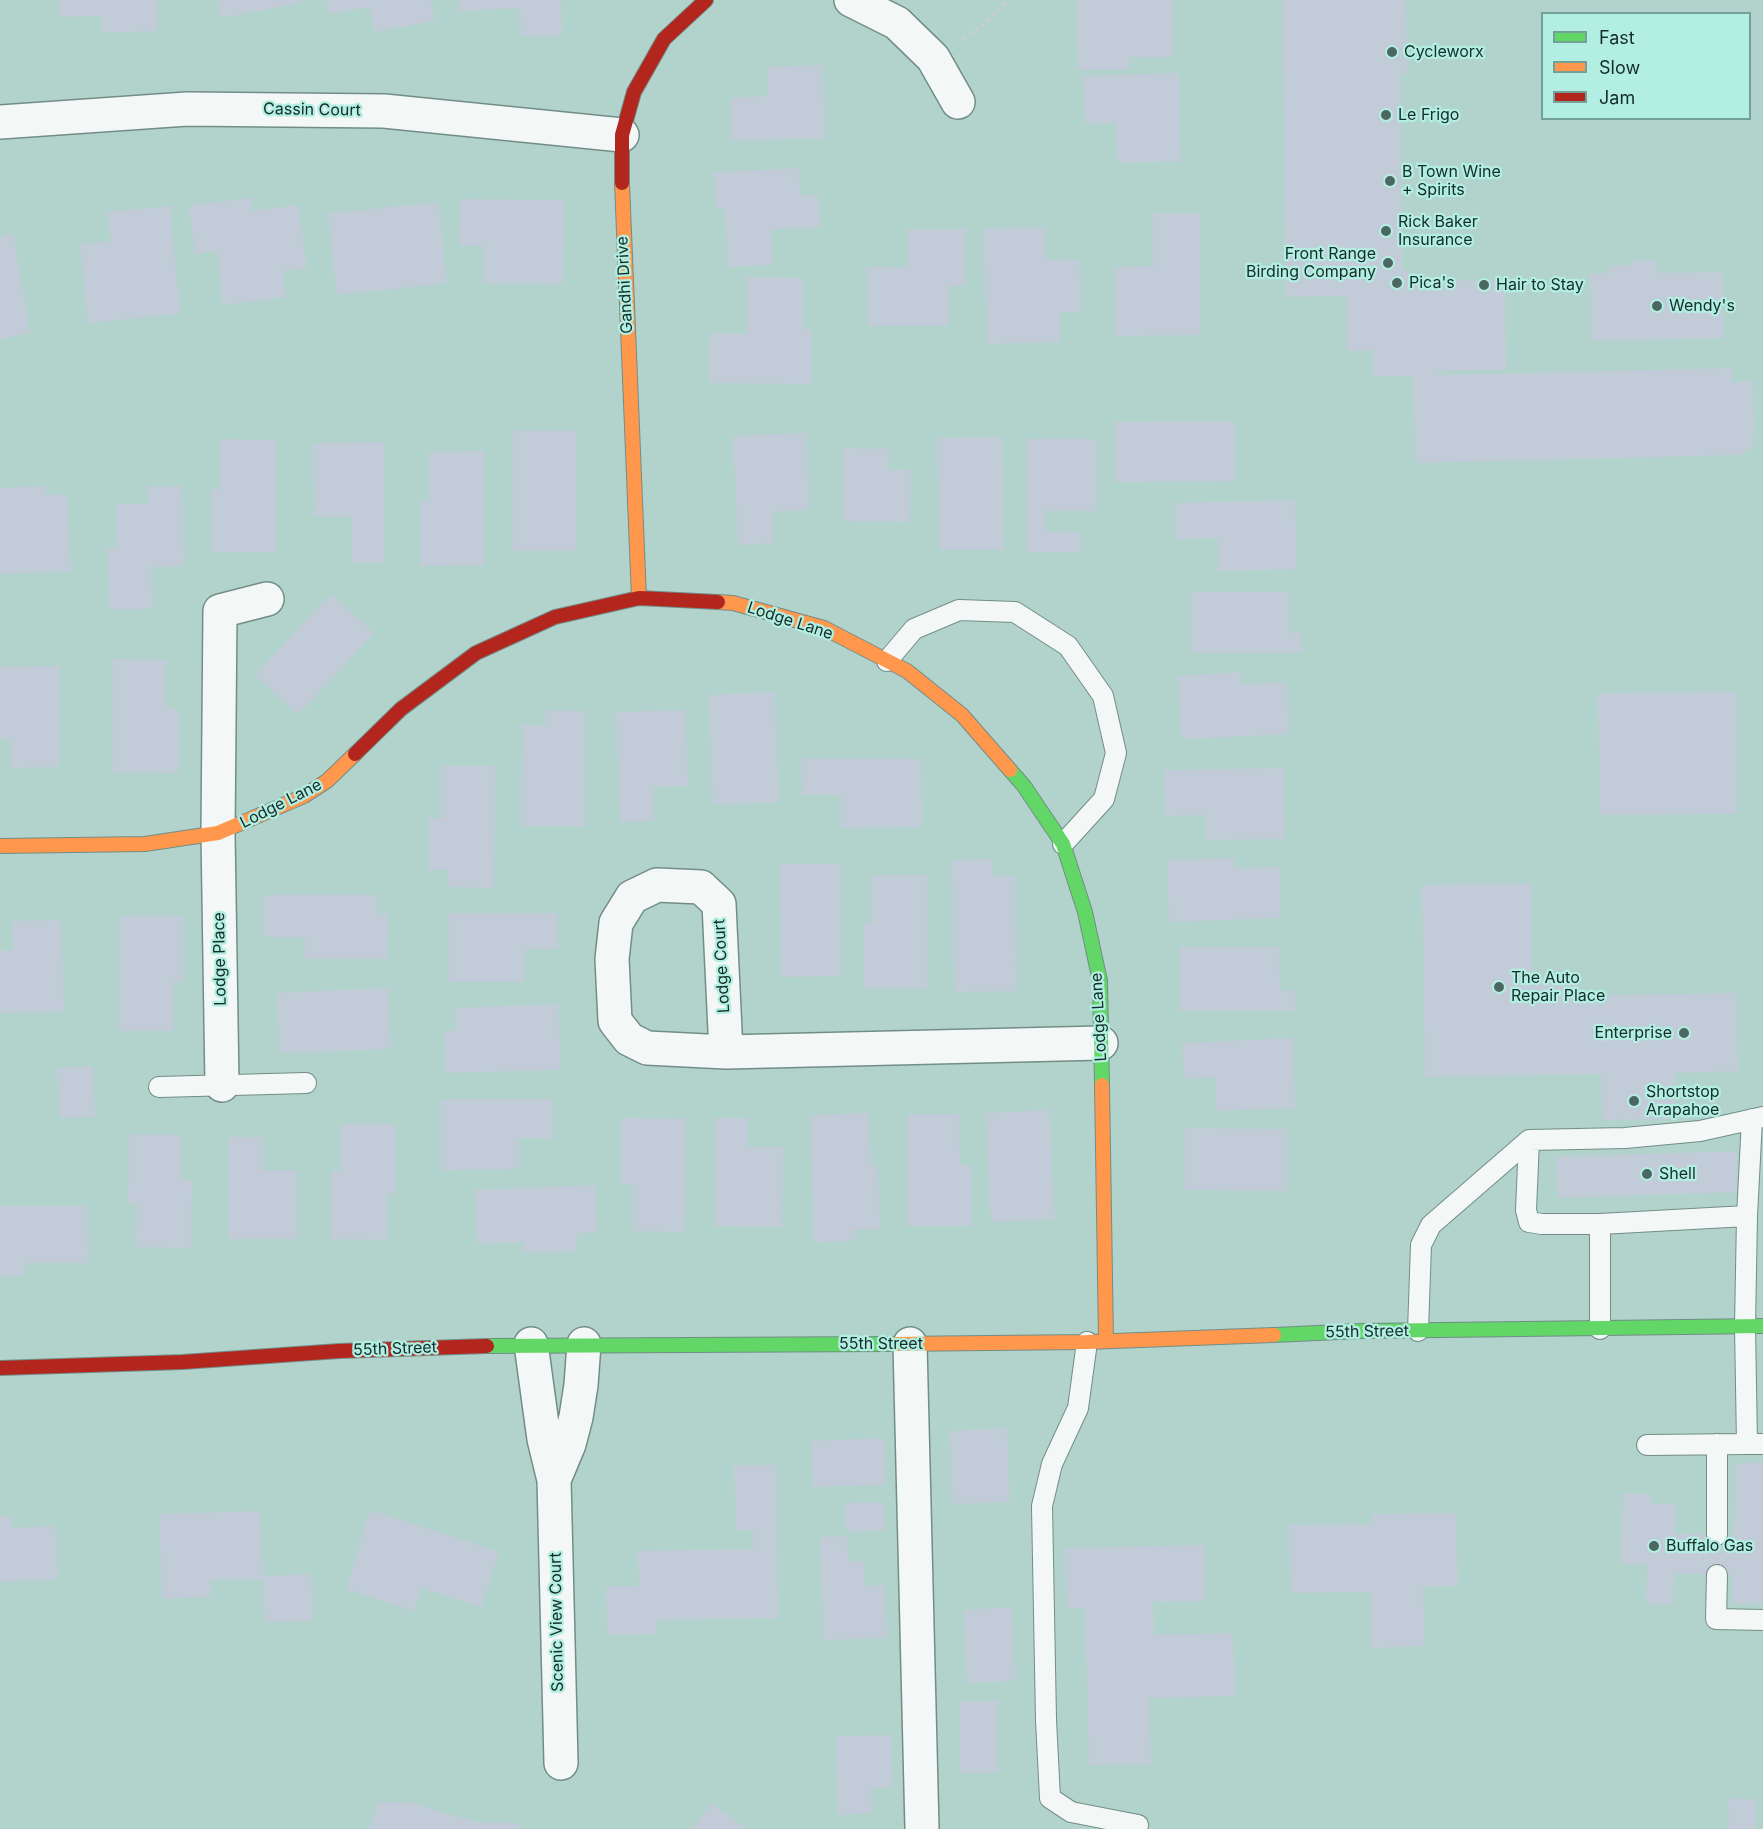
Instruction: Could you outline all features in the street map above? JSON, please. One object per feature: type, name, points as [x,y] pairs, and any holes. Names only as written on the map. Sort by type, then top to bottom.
[{"type":"street","name":"Gandhi Drive","points":[[639,598],[621,198],[622,135],[634,92],[664,39],[706,0]]},
{"type":"street","points":[[851,0],[897,23],[934,60],[958,102]]},
{"type":"street","name":"Cassin Court","points":[[0,122],[187,109],[384,111],[622,135]]},
{"type":"street","name":"Lodge Lane","points":[[0,846],[145,844],[218,833],[304,796],[327,781],[401,709],[476,653],[555,617],[639,598],[733,603],[824,628],[907,672],[962,716],[1024,786],[1063,844],[1085,912],[1100,981],[1096,1341]]},
{"type":"street","name":"Lodge Place","points":[[222,1085],[218,833],[220,611],[267,599]]},
{"type":"street","name":"Lodge Court","points":[[726,1052],[719,904],[701,887],[657,885],[632,897],[616,923],[612,959],[615,1021],[629,1039],[646,1048],[726,1052],[1101,1043]]},
{"type":"street","name":"55th Street","points":[[0,1368],[183,1362],[351,1350],[531,1344],[910,1344],[1096,1341],[1361,1331],[1754,1326]]},
{"type":"street","name":"Scenic View Court","points":[[531,1344],[543,1439],[554,1480],[561,1763]]},
{"type":"street","name":"Scenic View Court","points":[[554,1480],[569,1444],[576,1417],[584,1344]]},
{"type":"street","points":[[910,1344],[922,1829]]},
{"type":"lane","points":[[887,661],[914,629],[959,610],[1015,612],[1068,646],[1103,696],[1116,753],[1104,799],[1063,844]]},
{"type":"lane","points":[[159,1087],[306,1083]]},
{"type":"lane","points":[[1418,1331],[1421,1245],[1431,1225],[1529,1140],[1625,1138],[1700,1131],[1758,1118],[1747,1216],[1754,1326],[1755,1444],[1647,1446]]},
{"type":"lane","points":[[1529,1140],[1526,1210],[1529,1222],[1600,1224],[1747,1216]]},
{"type":"lane","points":[[1600,1224],[1600,1329]]},
{"type":"lane","points":[[1096,1341],[1078,1408],[1052,1464],[1042,1506],[1046,1720],[1050,1798],[1071,1812],[1138,1825]]},
{"type":"lane","points":[[1717,1444],[1726,1510],[1717,1535]]},
{"type":"lane","points":[[1717,1575],[1716,1619],[1763,1620]]},
{"type":"path","points":[[934,60],[988,21],[1008,0]]},
{"type":"building","points":[[58,0],[157,0],[158,31],[102,33],[102,16],[59,17]]},
{"type":"building","points":[[217,0],[301,0],[301,3],[220,18]]},
{"type":"building","points":[[326,0],[431,0],[435,21],[374,32],[370,7],[328,14]]},
{"type":"building","points":[[458,0],[561,0],[562,36],[521,37],[520,8],[459,11]]},
{"type":"building","points":[[1077,0],[1173,0],[1173,57],[1130,57],[1129,70],[1078,70]]},
{"type":"building","points":[[1282,0],[1406,0],[1407,74],[1400,74],[1402,268],[1420,281],[1505,280],[1506,370],[1437,371],[1437,375],[1732,368],[1732,382],[1753,381],[1752,447],[1739,455],[1416,463],[1413,376],[1373,376],[1373,350],[1347,351],[1346,296],[1286,297]]},
{"type":"building","points":[[822,65],[825,138],[731,141],[730,98],[768,96],[767,67]]},
{"type":"building","points":[[1179,73],[1181,161],[1117,163],[1116,123],[1085,124],[1083,76]]},
{"type":"building","points":[[799,168],[800,195],[818,195],[820,227],[771,230],[773,265],[728,267],[725,209],[716,210],[714,172]]},
{"type":"building","points":[[251,198],[252,211],[298,205],[307,268],[283,271],[286,297],[223,305],[217,251],[195,254],[189,205]]},
{"type":"building","points":[[460,199],[564,200],[563,284],[483,283],[483,246],[459,246]]},
{"type":"building","points":[[438,202],[447,283],[337,295],[328,214]]},
{"type":"building","points":[[170,206],[180,314],[88,323],[80,244],[111,241],[108,212]]},
{"type":"building","points":[[1153,213],[1200,213],[1201,335],[1115,336],[1114,267],[1153,266]]},
{"type":"building","points":[[1045,227],[1046,260],[1079,259],[1081,312],[1060,312],[1061,342],[987,344],[983,229]]},
{"type":"building","points":[[908,229],[966,229],[966,286],[949,286],[949,326],[867,326],[867,267],[908,267]]},
{"type":"building","points":[[13,234],[30,333],[0,339],[0,236]]},
{"type":"building","name":"Wendy's","points":[[1656,260],[1656,273],[1722,272],[1724,338],[1592,341],[1590,274],[1609,273],[1609,266],[1630,265],[1630,261]]},
{"type":"building","points":[[747,277],[803,278],[802,329],[812,329],[811,384],[709,383],[710,333],[746,334]]},
{"type":"building","points":[[1234,421],[1235,481],[1115,482],[1114,422]]},
{"type":"building","points":[[513,431],[577,431],[576,551],[513,551]]},
{"type":"building","points":[[806,433],[809,510],[773,512],[774,543],[738,545],[733,436]]},
{"type":"building","points":[[1002,437],[1003,550],[939,550],[937,438]]},
{"type":"building","points":[[220,439],[276,440],[276,552],[211,552],[211,489],[220,489]]},
{"type":"building","points":[[1026,439],[1096,439],[1096,511],[1046,511],[1046,532],[1080,532],[1080,552],[1027,552]]},
{"type":"building","points":[[384,442],[385,563],[352,563],[352,517],[314,517],[313,443]]},
{"type":"building","points":[[843,448],[889,449],[888,470],[911,470],[910,522],[842,521]]},
{"type":"building","points":[[484,451],[484,565],[420,566],[420,501],[429,501],[429,452]]},
{"type":"building","points":[[46,486],[46,495],[67,494],[71,571],[0,574],[0,488]]},
{"type":"building","points":[[182,486],[184,566],[151,567],[152,609],[109,609],[108,548],[117,548],[116,504],[148,504],[147,487]]},
{"type":"building","points":[[1295,500],[1297,569],[1218,571],[1218,538],[1176,539],[1175,503]]},
{"type":"building","points":[[1192,592],[1288,592],[1288,633],[1302,633],[1302,653],[1191,653]]},
{"type":"building","points":[[331,594],[374,633],[298,715],[255,675]]},
{"type":"building","points":[[113,659],[166,660],[166,708],[178,709],[178,773],[113,772]]},
{"type":"building","points":[[59,666],[59,767],[10,768],[10,739],[0,739],[0,667]]},
{"type":"building","points":[[1240,672],[1241,684],[1286,682],[1289,734],[1181,739],[1178,676]]},
{"type":"building","points":[[774,692],[779,802],[713,805],[709,695]]},
{"type":"building","points":[[1736,692],[1737,814],[1600,815],[1598,693]]},
{"type":"building","points":[[685,710],[688,786],[653,787],[654,821],[620,822],[616,712]]},
{"type":"building","points":[[545,711],[585,711],[585,826],[521,826],[522,725],[546,725]]},
{"type":"building","points":[[801,759],[921,759],[922,827],[841,828],[841,795],[802,795]]},
{"type":"building","points":[[441,766],[495,766],[494,888],[448,887],[448,870],[429,870],[429,818],[441,818]]},
{"type":"building","points":[[1284,768],[1285,839],[1206,840],[1206,815],[1165,816],[1164,770]]},
{"type":"building","points":[[1234,858],[1235,868],[1280,867],[1281,918],[1169,922],[1167,860]]},
{"type":"building","points":[[993,859],[993,876],[1015,876],[1016,991],[954,992],[952,860]]},
{"type":"building","points":[[780,864],[840,864],[841,976],[781,977]]},
{"type":"building","points":[[871,875],[927,875],[927,988],[863,988],[863,922],[871,923]]},
{"type":"building","name":"The Auto Repair Place","points":[[1531,883],[1532,978],[1575,978],[1575,996],[1736,993],[1738,1071],[1675,1073],[1676,1119],[1602,1120],[1601,1074],[1425,1077],[1422,885]]},
{"type":"building","points":[[264,895],[377,895],[377,914],[388,914],[387,959],[305,959],[305,937],[264,937]]},
{"type":"building","points":[[449,913],[558,913],[558,949],[525,949],[525,982],[449,982]]},
{"type":"building","points":[[119,916],[183,916],[183,982],[174,982],[174,1031],[119,1031]]},
{"type":"building","points":[[61,920],[64,1011],[0,1013],[0,950],[13,950],[12,921]]},
{"type":"building","points":[[1180,947],[1279,947],[1280,991],[1295,991],[1295,1011],[1180,1011]]},
{"type":"building","points":[[388,988],[391,1049],[280,1053],[277,993]]},
{"type":"building","points":[[558,1004],[561,1070],[446,1073],[444,1031],[456,1030],[455,1008]]},
{"type":"building","points":[[1293,1038],[1295,1108],[1216,1111],[1215,1077],[1184,1079],[1182,1043]]},
{"type":"building","points":[[93,1066],[95,1117],[59,1118],[57,1068]]},
{"type":"building","points":[[441,1099],[552,1099],[552,1138],[519,1138],[519,1169],[441,1170]]},
{"type":"building","points":[[1049,1110],[1055,1219],[991,1222],[985,1113]]},
{"type":"building","points":[[869,1113],[871,1166],[878,1166],[880,1229],[854,1230],[855,1241],[814,1242],[810,1115]]},
{"type":"building","points":[[907,1114],[959,1114],[960,1165],[971,1165],[972,1226],[907,1226]]},
{"type":"building","points":[[622,1118],[686,1119],[685,1232],[633,1231],[633,1184],[622,1184]]},
{"type":"building","points":[[715,1118],[748,1118],[748,1147],[783,1147],[782,1227],[714,1226]]},
{"type":"building","points":[[341,1124],[396,1124],[396,1193],[387,1194],[387,1240],[330,1239],[331,1170],[341,1171]]},
{"type":"building","points":[[1185,1128],[1287,1129],[1287,1191],[1185,1190]]},
{"type":"building","points":[[129,1135],[181,1135],[181,1180],[192,1180],[191,1248],[136,1247],[137,1203],[128,1203]]},
{"type":"building","points":[[228,1137],[263,1137],[263,1170],[297,1170],[297,1239],[228,1239]]},
{"type":"building","name":"Shell","points":[[1736,1151],[1737,1192],[1558,1198],[1556,1157]]},
{"type":"building","points":[[596,1185],[597,1232],[577,1233],[577,1251],[523,1253],[523,1242],[477,1244],[475,1190]]},
{"type":"building","points":[[0,1206],[87,1206],[88,1263],[25,1263],[25,1276],[0,1276]]},
{"type":"building","points":[[1007,1428],[1010,1502],[953,1504],[950,1431]]},
{"type":"building","points":[[884,1438],[886,1485],[813,1487],[811,1441]]},
{"type":"building","points":[[1736,1463],[1763,1463],[1763,1604],[1732,1603],[1732,1575],[1674,1574],[1673,1605],[1646,1604],[1647,1565],[1621,1564],[1623,1494],[1652,1494],[1651,1503],[1675,1504],[1675,1534],[1734,1535]]},
{"type":"building","points":[[734,1465],[776,1465],[778,1618],[656,1620],[656,1634],[607,1635],[606,1586],[639,1586],[638,1551],[753,1549],[753,1530],[736,1530]]},
{"type":"building","points":[[884,1502],[885,1530],[846,1532],[845,1503]]},
{"type":"building","points":[[370,1510],[499,1552],[481,1607],[421,1588],[414,1611],[346,1589]]},
{"type":"building","points":[[260,1511],[263,1576],[311,1574],[313,1621],[265,1622],[263,1579],[210,1580],[211,1597],[162,1599],[159,1514]]},
{"type":"building","points":[[1456,1513],[1458,1586],[1423,1587],[1425,1646],[1371,1648],[1370,1592],[1290,1593],[1289,1525],[1372,1524],[1371,1514]]},
{"type":"building","points":[[12,1516],[12,1528],[55,1526],[58,1579],[0,1582],[0,1517]]},
{"type":"building","points":[[847,1536],[848,1561],[864,1561],[865,1586],[885,1585],[887,1638],[824,1640],[820,1537]]},
{"type":"building","points":[[1205,1545],[1206,1601],[1153,1602],[1154,1635],[1233,1633],[1235,1696],[1149,1698],[1151,1764],[1089,1765],[1085,1608],[1066,1608],[1065,1548]]},
{"type":"building","points":[[1012,1607],[1015,1681],[967,1683],[964,1610]]},
{"type":"building","points":[[959,1701],[998,1701],[998,1773],[959,1773]]},
{"type":"building","points":[[892,1735],[893,1787],[871,1788],[872,1813],[838,1815],[836,1736]]},
{"type":"building","points":[[1728,1799],[1755,1799],[1756,1829],[1729,1829]]},
{"type":"building","points":[[378,1802],[408,1802],[480,1823],[518,1823],[519,1829],[370,1829]]},
{"type":"building","points":[[713,1803],[745,1829],[692,1829]]},
{"type":"traffic: fast","points":[[1010,770],[1024,786],[1063,844],[1085,912],[1100,981],[1102,1085]]},
{"type":"traffic: fast","points":[[1274,1335],[1361,1331],[1763,1326]]},
{"type":"traffic: fast","points":[[487,1346],[891,1344]]},
{"type":"traffic: slow","points":[[622,183],[639,598]]},
{"type":"traffic: slow","points":[[718,602],[733,603],[824,628],[907,671],[962,715],[1010,770]]},
{"type":"traffic: slow","points":[[0,846],[145,844],[218,833],[304,796],[327,781],[355,754]]},
{"type":"traffic: slow","points":[[1102,1085],[1106,1341]]},
{"type":"traffic: slow","points":[[891,1344],[1087,1342],[1274,1335]]},
{"type":"traffic: jam","points":[[622,183],[622,135],[634,92],[664,39],[706,0]]},
{"type":"traffic: jam","points":[[355,754],[401,709],[476,653],[555,617],[639,598],[718,602]]},
{"type":"traffic: jam","points":[[0,1368],[183,1362],[339,1351],[487,1346]]},
{"type":"place","name":"Cycleworx","points":[[1392,52]]},
{"type":"place","name":"Le Frigo","points":[[1386,115]]},
{"type":"place","name":"B Town Wine + Spirits","points":[[1390,181]]},
{"type":"place","name":"Rick Baker Insurance","points":[[1386,231]]},
{"type":"place","name":"Front Range Birding Company","points":[[1388,263]]},
{"type":"place","name":"Pica's","points":[[1397,283]]},
{"type":"place","name":"Hair to Stay","points":[[1484,285]]},
{"type":"place","name":"Wendy's","points":[[1657,306]]},
{"type":"place","name":"The Auto Repair Place","points":[[1499,987]]},
{"type":"place","name":"Enterprise","points":[[1684,1033]]},
{"type":"place","name":"Shortstop Arapahoe","points":[[1634,1101]]},
{"type":"place","name":"Shell","points":[[1647,1174]]},
{"type":"place","name":"Buffalo Gas","points":[[1654,1546]]}]
